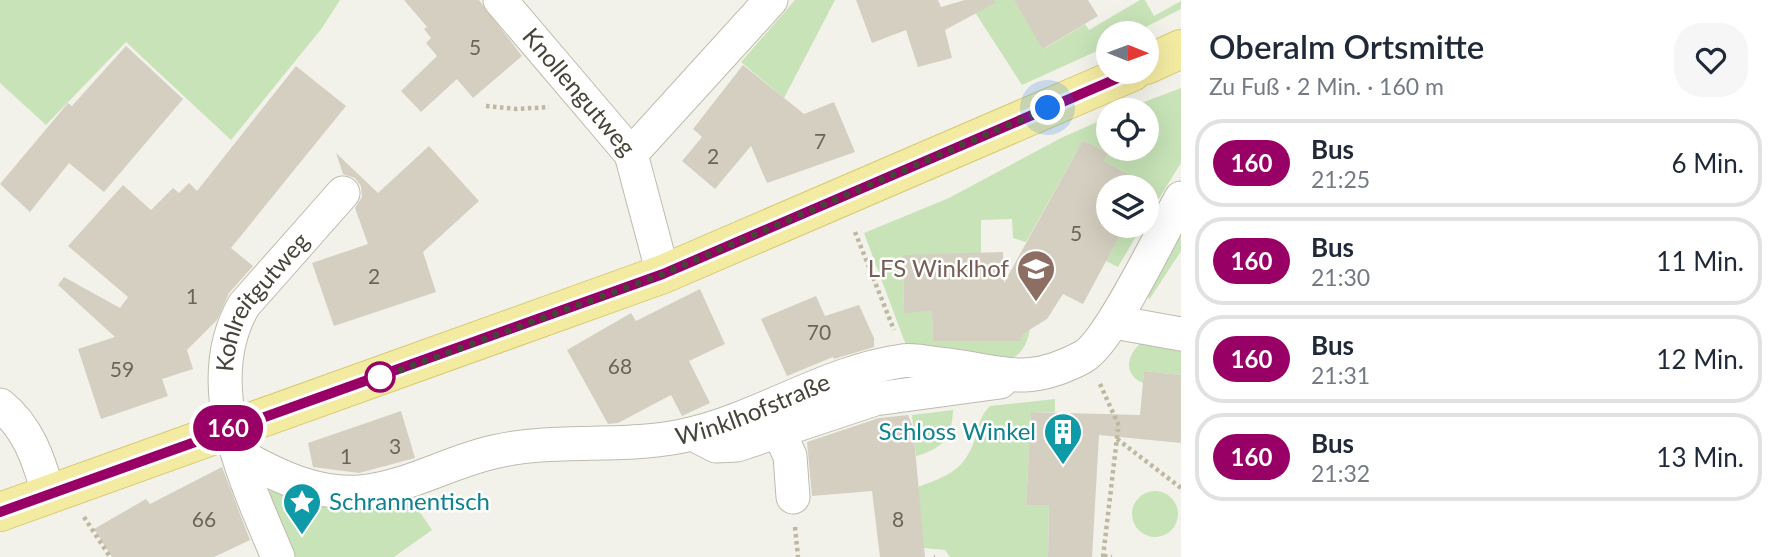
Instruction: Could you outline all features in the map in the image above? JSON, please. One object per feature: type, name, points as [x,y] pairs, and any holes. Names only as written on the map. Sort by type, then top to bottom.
[{"type":"main road","points":[[1159,59],[1181,49]]},
{"type":"main road","points":[[0,512],[64,502],[234,441],[373,380],[663,274],[1104,84]]},
{"type":"street","name":"Knollengutweg","points":[[500,0],[631,153],[663,274]]},
{"type":"street","points":[[631,153],[771,0]]},
{"type":"street","name":"Kohlreitgutweg","points":[[278,557],[234,441],[224,367],[232,326],[244,305],[342,193]]},
{"type":"street","name":"Winklhofstraße","points":[[234,441],[272,473],[315,489],[359,492],[395,485],[447,465],[499,451],[693,434],[763,411],[833,381],[904,360],[1021,378],[1052,371],[1087,355],[1114,322],[1181,198]]},
{"type":"street","points":[[1114,322],[1181,334]]},
{"type":"street","points":[[693,434],[716,446],[737,445],[875,399],[969,388],[1021,378]]},
{"type":"street","points":[[0,405],[16,418],[64,502]]},
{"type":"street","points":[[779,432],[790,456],[793,497]]},
{"type":"path","points":[[486,106],[517,110],[587,99]]},
{"type":"path","points":[[855,232],[904,360]]},
{"type":"path","points":[[1087,355],[1119,427],[1104,556],[1112,557]]},
{"type":"path","points":[[1117,439],[1181,488]]},
{"type":"path","points":[[64,502],[110,557]]},
{"type":"green space","points":[[0,0],[340,0],[322,28],[231,140],[126,42],[46,125],[0,83]]},
{"type":"green space","points":[[795,0],[835,0],[784,98],[741,62]]},
{"type":"green space","points":[[967,0],[1014,0],[1044,49],[1085,24],[1089,30],[1096,26],[1096,51],[1022,85]]},
{"type":"green space","points":[[1140,0],[1145,0],[1154,16],[1181,1],[1181,9],[1158,21],[1104,21]]},
{"type":"green space","points":[[1181,88],[1181,163],[1159,198],[1159,175],[1129,175],[1104,161],[1159,161],[1159,98],[1155,98]]},
{"type":"green space","points":[[1096,122],[1096,147],[1083,140],[1026,242],[1013,238],[1012,219],[981,220],[981,260],[962,254],[903,256],[904,312],[932,311],[933,341],[1021,341],[1021,330],[1030,328],[1024,347],[1010,359],[910,356],[864,233],[949,198],[1061,138]]},
{"type":"green space","points":[[1181,223],[1181,251],[1149,300],[1147,289]]},
{"type":"green space","points":[[1118,238],[1135,238],[1118,267],[1106,261]]},
{"type":"green space","points":[[1144,341],[1181,343],[1181,375],[1144,371],[1143,383],[1136,379],[1129,368],[1129,362],[1138,345]]},
{"type":"green space","points":[[1055,399],[1055,412],[1031,412],[1026,504],[1049,505],[1048,557],[950,557],[945,550],[924,548],[918,487],[948,475],[961,464],[972,447],[982,416],[990,406]]},
{"type":"green space","points":[[953,410],[948,435],[944,441],[933,450],[916,456],[912,415]]},
{"type":"green space","points":[[274,486],[367,508],[407,493],[432,530],[394,557],[292,557],[267,496]]},
{"type":"green space","points":[[1155,491],[1171,498],[1178,514],[1171,530],[1155,537],[1139,530],[1132,514],[1139,498]]},
{"type":"building","points":[[404,0],[479,0],[522,56],[473,98],[457,79],[421,112],[401,91],[437,56],[426,43],[431,38],[424,29],[427,27]]},
{"type":"building","points":[[856,0],[938,0],[941,7],[965,0],[994,0],[995,3],[945,30],[952,58],[918,67],[906,30],[872,43]]},
{"type":"building","points":[[1014,0],[1088,0],[1098,16],[1043,49]]},
{"type":"building","points":[[126,46],[183,99],[104,192],[69,163],[30,212],[0,184],[68,103],[72,106]]},
{"type":"building","points":[[743,65],[804,114],[834,102],[855,152],[767,183],[751,146],[715,189],[682,161],[702,137],[693,129]]},
{"type":"building","points":[[296,66],[346,106],[231,248],[253,266],[229,293],[217,320],[187,350],[193,369],[162,379],[168,396],[101,419],[78,349],[115,337],[58,285],[64,277],[120,308],[128,297],[68,246],[123,185],[151,210],[173,188],[179,193],[189,183],[197,191]]},
{"type":"building","points":[[1083,140],[1096,147],[1096,161],[1104,161],[1129,175],[1096,175],[1096,238],[1119,238],[1083,304],[1063,294],[1047,319],[1021,335],[1021,341],[933,341],[932,311],[904,313],[903,255],[1003,252],[1004,283]]},
{"type":"building","points":[[429,146],[479,201],[423,252],[436,292],[334,326],[312,263],[368,244],[355,208],[362,197],[361,186],[355,178],[343,174],[336,153],[378,193]]},
{"type":"building","points":[[700,289],[725,344],[689,361],[710,403],[682,416],[671,395],[618,423],[608,424],[567,350],[631,313],[636,321]]},
{"type":"building","points":[[816,296],[825,316],[859,305],[874,338],[874,347],[834,359],[833,357],[787,376],[761,319]]},
{"type":"building","points":[[1144,371],[1181,375],[1181,443],[1099,435],[1092,557],[1048,557],[1049,505],[1026,505],[1031,412],[1140,415]]},
{"type":"building","points":[[401,411],[415,458],[359,473],[313,467],[308,443]]},
{"type":"building","points":[[908,415],[913,427],[925,557],[880,557],[872,491],[812,496],[807,442],[879,418]]},
{"type":"building","points":[[222,467],[250,540],[214,557],[112,557],[94,529],[146,499],[150,504]]},
{"type":"bus line","name":"160","points":[[0,512],[229,427],[373,380],[663,274],[1106,84]]},
{"type":"place","name":"LFS Winklhof","points":[[1036,303]]},
{"type":"place","name":"Schloss Winkel","points":[[1063,466]]},
{"type":"place","name":"Schrannentisch","points":[[302,536]]},
{"type":"route","points":[[380,377],[373,380],[663,274],[1048,108]]}]
